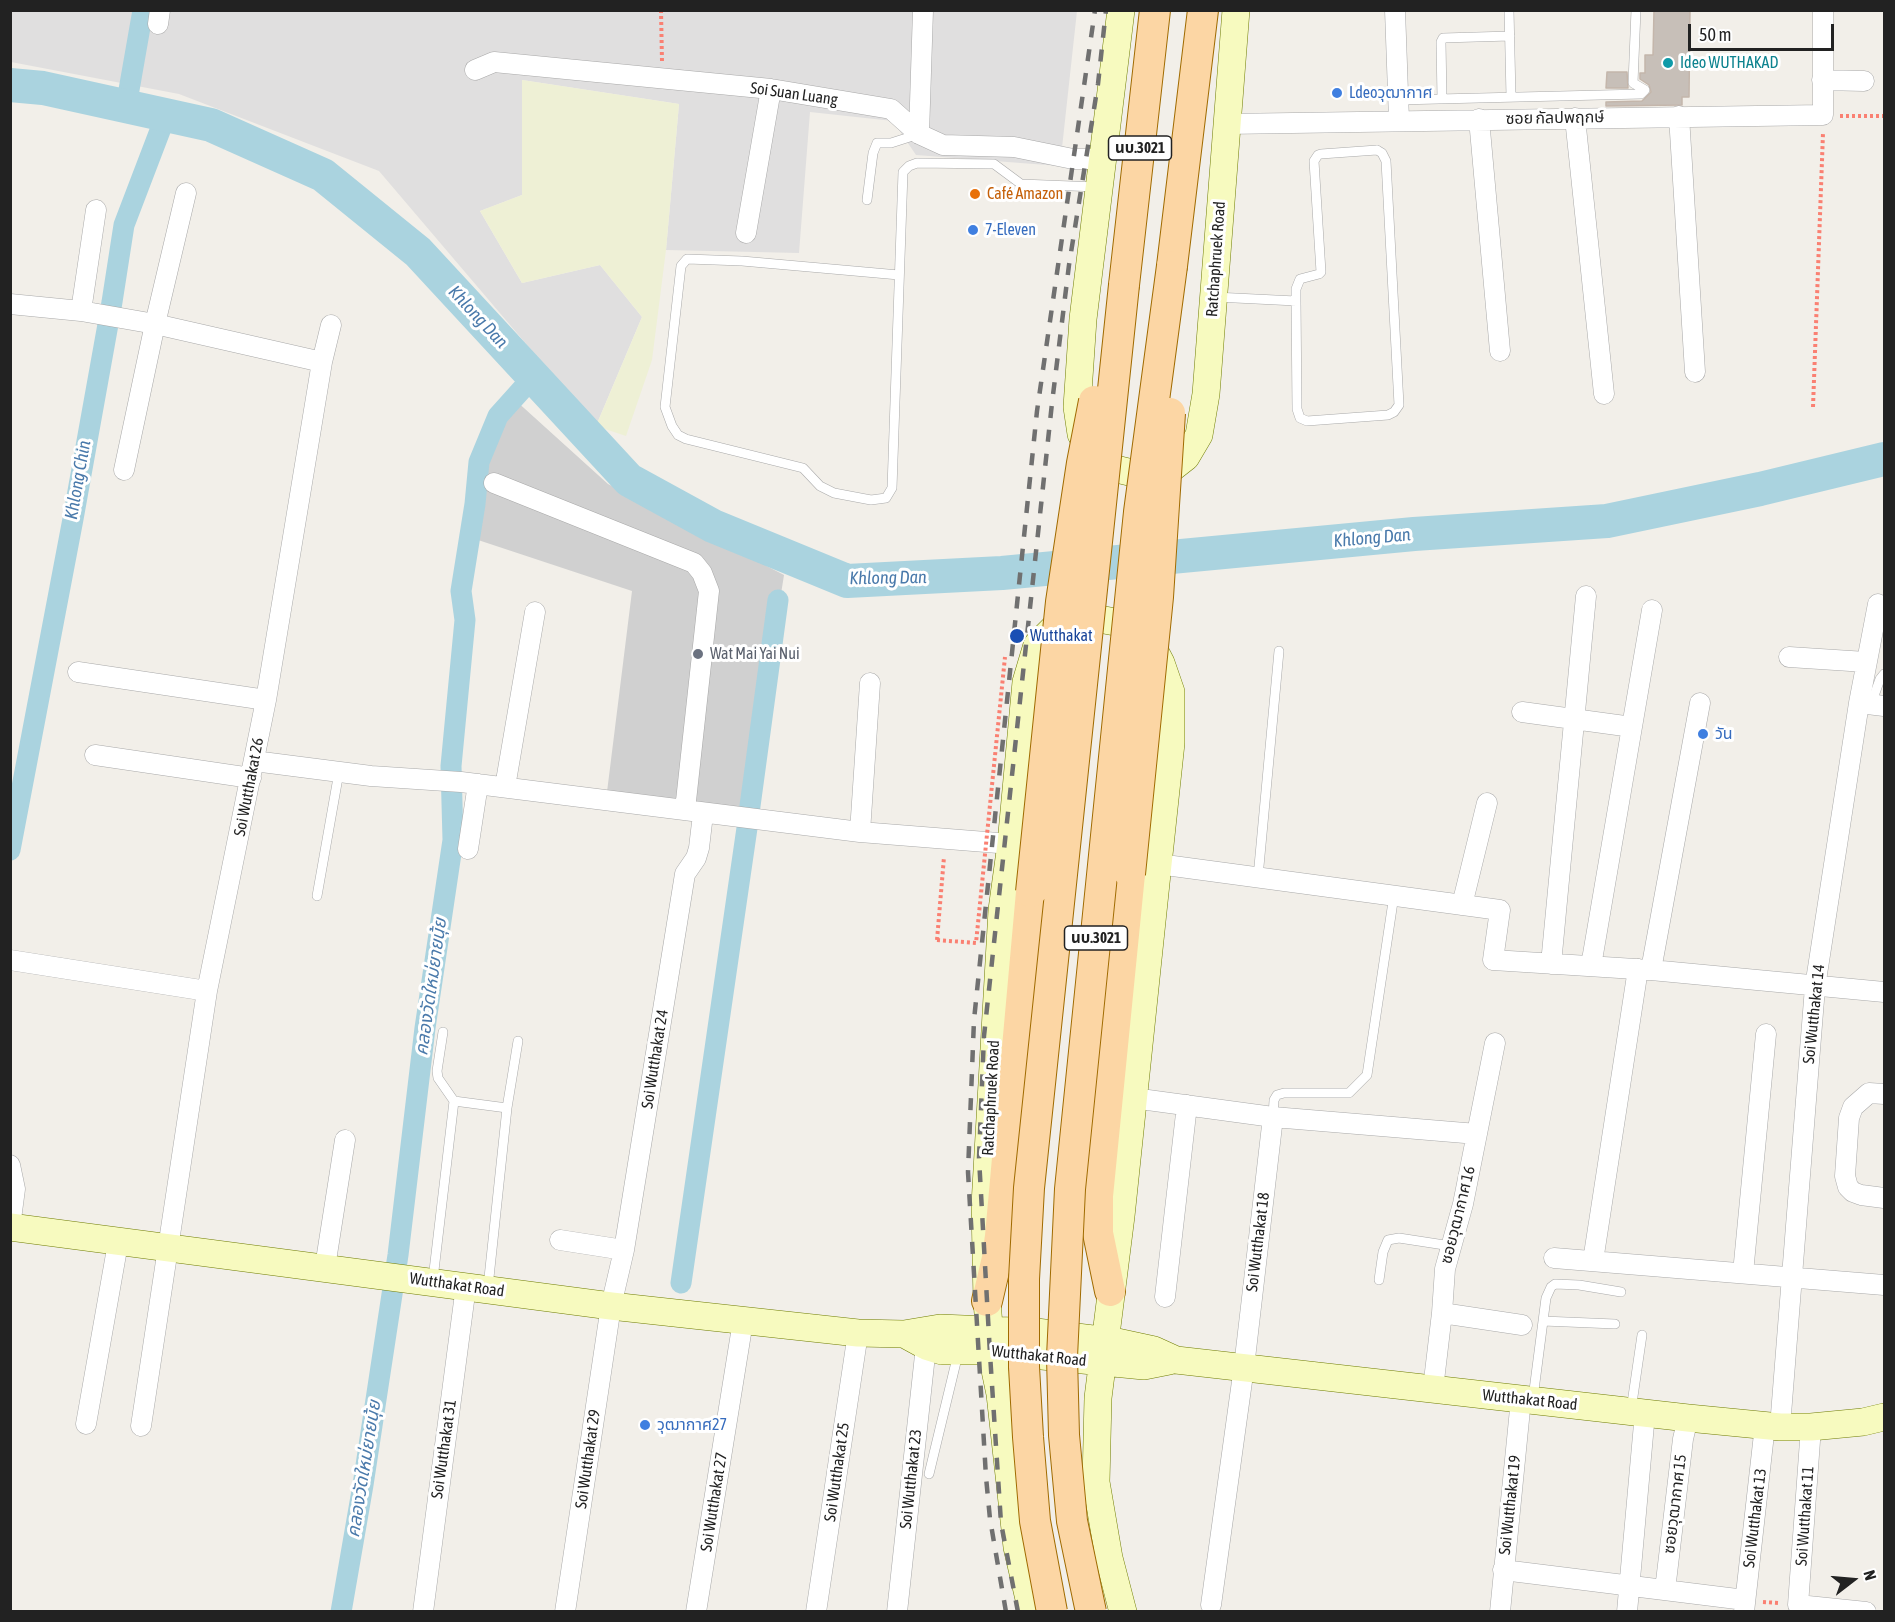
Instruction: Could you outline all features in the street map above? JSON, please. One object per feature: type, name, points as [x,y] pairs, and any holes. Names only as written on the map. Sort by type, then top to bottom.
[{"type":"main road","name":"Ratchaphruek Road","points":[[1121,10],[1083,319],[1077,407],[1081,434],[1096,458],[1108,467],[1141,475],[1172,468],[1186,457],[1198,435],[1206,394],[1236,10]]},
{"type":"main road","name":"นบ.3021","points":[[1052,1611],[1035,1521],[1024,1367],[1024,1279],[1029,1188],[1155,10]]},
{"type":"main road","name":"นบ.3021","points":[[1091,1611],[1072,1521],[1064,1435],[1062,1357],[1070,1189],[1139,512],[1203,10]]},
{"type":"main road","points":[[1098,1398],[1109,1384],[1158,1359],[1134,1334],[1110,1291],[1098,1233],[1098,1196],[1166,501],[1171,405],[1172,266]]},
{"type":"main road","points":[[1000,1394],[986,1380],[934,1343],[966,1318],[989,1327],[1000,1236],[1031,892],[1061,602],[1091,417],[1124,285]]},
{"type":"main road","name":"Ratchaphruek Road","points":[[1032,1611],[1017,1547],[1000,1394],[989,1327],[985,1205],[1002,910],[1011,844],[1026,682],[1037,645],[1055,627],[1074,619],[1099,619],[1126,624],[1149,640],[1161,663],[1171,692],[1171,743],[1121,1216],[1098,1398],[1096,1482],[1109,1558],[1123,1611]]},
{"type":"main road","name":"Wutthakat Road","points":[[10,1227],[610,1306],[934,1343],[989,1327],[1036,1332],[1105,1352],[1158,1359],[1688,1418],[1811,1427],[1863,1422],[1884,1417]]},
{"type":"street","points":[[919,134],[923,10]]},
{"type":"street","points":[[1395,10],[1399,120]]},
{"type":"street","points":[[1823,115],[1824,10]]},
{"type":"street","name":"Soi Suan Luang","points":[[475,70],[494,62],[771,89],[891,109],[919,134],[944,144],[1014,147],[1072,159],[1103,159]]},
{"type":"street","points":[[1822,80],[1864,81]]},
{"type":"street","points":[[746,233],[771,89]]},
{"type":"street","name":"ซอย กัลปพฤกษ์","points":[[1226,124],[1823,115]]},
{"type":"street","points":[[1679,116],[1695,372]]},
{"type":"street","points":[[1575,118],[1604,394]]},
{"type":"street","points":[[1479,119],[1500,351]]},
{"type":"street","points":[[124,470],[186,193]]},
{"type":"street","points":[[81,311],[96,210]]},
{"type":"street","points":[[10,304],[81,311],[155,324],[322,362]]},
{"type":"street","name":"Soi Wutthakat 26","points":[[141,1426],[207,991],[266,700],[322,362],[331,325]]},
{"type":"street","name":"Soi Wutthakat 24","points":[[494,483],[694,563],[702,573],[709,591],[694,812],[699,848],[696,858],[685,874],[624,1250],[610,1306]]},
{"type":"street","points":[[1551,964],[1586,596]]},
{"type":"street","name":"Soi Wutthakat 14","points":[[1773,1426],[1793,1277],[1815,987],[1872,704],[1866,662],[1878,604]]},
{"type":"street","points":[[1591,966],[1652,610]]},
{"type":"street","points":[[505,788],[535,612]]},
{"type":"street","points":[[1789,657],[1866,662]]},
{"type":"street","points":[[78,672],[266,700]]},
{"type":"street","points":[[860,832],[870,683]]},
{"type":"street","points":[[1593,1261],[1645,969],[1700,703]]},
{"type":"street","points":[[1522,712],[1632,727]]},
{"type":"street","points":[[96,755],[252,770],[339,772],[461,782],[860,832],[1011,844]]},
{"type":"street","points":[[461,782],[468,849]]},
{"type":"street","points":[[1462,904],[1487,803]]},
{"type":"street","points":[[1158,864],[1500,910],[1493,960],[1645,969],[1884,992]]},
{"type":"street","points":[[10,960],[207,991]]},
{"type":"street","points":[[1743,1273],[1766,1034]]},
{"type":"street","name":"ซอยวุฒากาศ 16","points":[[1433,1389],[1445,1269],[1463,1204],[1495,1043]]},
{"type":"street","points":[[1884,1094],[1869,1093],[1852,1107],[1849,1118],[1845,1176],[1848,1187],[1853,1192],[1861,1196],[1884,1198]]},
{"type":"street","points":[[1133,1098],[1273,1117],[1477,1134]]},
{"type":"street","points":[[1165,1297],[1187,1106]]},
{"type":"street","name":"Soi Wutthakat 18","points":[[1211,1605],[1244,1367],[1273,1117]]},
{"type":"street","points":[[325,1267],[345,1140]]},
{"type":"street","points":[[10,1165],[15,1189],[10,1227]]},
{"type":"street","points":[[560,1240],[624,1250]]},
{"type":"street","points":[[86,1424],[118,1243]]},
{"type":"street","points":[[1554,1258],[1884,1285]]},
{"type":"street","name":"Soi Wutthakat 31","points":[[423,1611],[477,1288]]},
{"type":"street","name":"Soi Wutthakat 29","points":[[565,1611],[610,1306]]},
{"type":"street","points":[[1442,1314],[1522,1325]]},
{"type":"street","name":"Soi Wutthakat 27","points":[[696,1611],[743,1321]]},
{"type":"street","name":"Soi Wutthakat 25","points":[[816,1611],[858,1333]]},
{"type":"street","name":"Soi Wutthakat 23","points":[[897,1611],[934,1343]]},
{"type":"street","name":"Soi Wutthakat 19","points":[[1500,1611],[1503,1570],[1527,1400]]},
{"type":"street","points":[[1627,1611],[1638,1412]]},
{"type":"street","name":"ซอยวุฒากาศ 15","points":[[1665,1590],[1683,1439],[1688,1418]]},
{"type":"street","name":"Soi Wutthakat 13","points":[[1745,1606],[1773,1426]]},
{"type":"street","name":"Soi Wutthakat 11","points":[[1798,1605],[1811,1427]]},
{"type":"street","points":[[1503,1570],[1665,1590],[1745,1606]]},
{"type":"street","points":[[1798,1605],[1866,1611]]},
{"type":"lane","points":[[1509,10],[1510,97]]},
{"type":"lane","points":[[1398,100],[1643,93],[1645,90],[1633,83],[1636,10]]},
{"type":"lane","points":[[1442,99],[1441,42],[1443,38],[1510,36]]},
{"type":"lane","points":[[867,200],[873,153],[877,143],[891,143],[919,134]]},
{"type":"lane","points":[[1380,151],[1386,161],[1400,403],[1394,412],[1388,415],[1317,421],[1300,418],[1297,409],[1296,301],[1296,290],[1300,279],[1321,272],[1315,157],[1321,154],[1380,151]]},
{"type":"lane","points":[[899,275],[687,259],[681,266],[665,407],[678,435],[686,439],[803,468],[820,486],[834,494],[877,501],[886,498],[892,488],[903,172],[909,166],[917,163],[994,164],[1021,184],[1100,188]]},
{"type":"lane","points":[[1213,297],[1296,301]]},
{"type":"lane","points":[[1258,878],[1279,651]]},
{"type":"lane","points":[[1872,704],[1880,679],[1884,674]]},
{"type":"lane","points":[[317,896],[339,772]]},
{"type":"lane","points":[[1273,1117],[1274,1100],[1277,1095],[1284,1093],[1348,1094],[1367,1075],[1394,895]]},
{"type":"lane","points":[[443,1032],[438,1078],[454,1101],[507,1108]]},
{"type":"lane","points":[[477,1288],[518,1041]]},
{"type":"lane","points":[[410,1279],[454,1101]]},
{"type":"lane","points":[[1379,1280],[1383,1252],[1388,1240],[1399,1238],[1451,1246]]},
{"type":"lane","points":[[1527,1400],[1546,1298],[1555,1284],[1579,1285],[1621,1292]]},
{"type":"lane","points":[[1543,1321],[1615,1324]]},
{"type":"lane","points":[[1638,1412],[1642,1335]]},
{"type":"lane","points":[[929,1474],[934,1343]]},
{"type":"path","points":[[661,10],[662,80]]},
{"type":"path","points":[[1813,407],[1823,115],[1884,116]]},
{"type":"path","points":[[944,858],[937,940],[976,943],[1005,657]]},
{"type":"path","points":[[1745,1606],[1798,1605]]},
{"type":"shaded area","points":[[10,11],[1077,11],[1060,166],[916,155],[893,121],[810,112],[799,253],[666,250],[679,104],[522,80],[522,195],[480,211],[522,283],[600,265],[642,317],[596,426],[379,171],[179,94],[11,62]]},
{"type":"shaded area","name":"Wat Mai Yai Nui","points":[[514,399],[608,484],[784,575],[746,816],[607,792],[632,591],[469,537],[479,462],[497,418]]},
{"type":"green space","points":[[522,80],[679,104],[666,250],[652,360],[626,436],[596,426],[642,317],[600,265],[522,283],[480,211],[522,195]]},
{"type":"building","name":"Ideo WUTHAKAD","points":[[1654,10],[1690,10],[1689,97],[1682,97],[1682,105],[1606,106],[1606,102],[1642,101],[1651,92],[1649,85],[1640,79],[1640,73],[1645,73],[1645,55],[1653,55]]},
{"type":"building","points":[[1607,72],[1627,72],[1628,88],[1606,88]]},
{"type":"waterway","points":[[126,107],[143,10]]},
{"type":"waterway","name":"Khlong Dan","points":[[10,85],[43,88],[211,125],[323,175],[418,252],[629,480],[713,526],[847,581],[1002,573],[1414,534],[1607,521],[1760,489],[1884,459]]},
{"type":"waterway","name":"Khlong Chin","points":[[10,850],[73,519],[124,225],[166,115]]},
{"type":"waterway","name":"คลองวัดใหม่ยายนุ้ย","points":[[341,1612],[398,1255],[425,1028],[453,840],[451,766],[465,620],[461,591],[475,504],[479,462],[498,416],[533,377]]},
{"type":"waterway","points":[[681,1283],[778,600]]},
{"type":"railway","points":[[1006,1612],[990,1519],[986,1477],[968,1172],[974,1020],[1037,411],[1095,10]]},
{"type":"railway","points":[[1018,1612],[1001,1523],[990,1354],[979,1158],[984,1036],[1052,403],[1069,265],[1098,84],[1106,10]]},
{"type":"place","name":"Ideo WUTHAKAD","points":[[1668,63]]},
{"type":"place","name":"Ldeoวุฒากาศ","points":[[1337,93]]},
{"type":"place","name":"Café Amazon","points":[[975,194]]},
{"type":"place","name":"7-Eleven","points":[[973,230]]},
{"type":"place","name":"Wutthakat","points":[[1017,636]]},
{"type":"place","name":"Wat Mai Yai Nui","points":[[698,654]]},
{"type":"place","name":"วัน","points":[[1703,734]]},
{"type":"place","name":"วุฒากาศ27","points":[[645,1425]]}]
